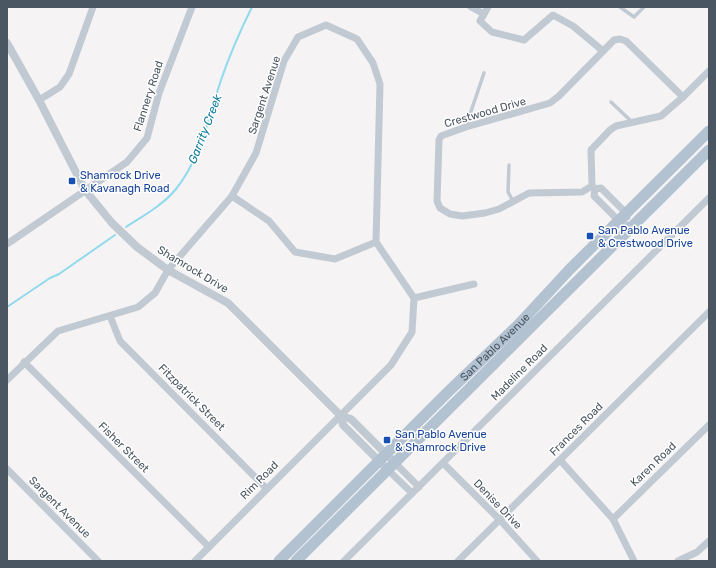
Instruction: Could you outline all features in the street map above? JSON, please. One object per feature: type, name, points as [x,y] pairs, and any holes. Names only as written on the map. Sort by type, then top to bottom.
[{"type":"main road","name":"San Pablo Avenue","points":[[279,561],[382,457],[520,323],[570,269],[709,131]]},
{"type":"main road","name":"San Pablo Avenue","points":[[296,561],[709,150]]},
{"type":"street","points":[[39,100],[60,87],[69,74],[93,7]]},
{"type":"street","name":"Flannery Road","points":[[7,244],[127,162],[146,138],[159,93],[192,7]]},
{"type":"street","points":[[471,7],[484,14]]},
{"type":"street","points":[[488,7],[480,21],[492,32],[524,40],[552,15],[574,26],[603,52]]},
{"type":"street","name":"Sargent Avenue","points":[[7,380],[58,330],[110,316],[138,306],[155,293],[168,270],[232,196],[256,153],[284,61],[298,37],[326,25],[357,39],[373,63],[380,84],[376,242]]},
{"type":"street","name":"Crestwood Drive","points":[[593,187],[582,192],[529,193],[492,212],[462,216],[450,214],[438,205],[439,138],[443,135],[466,127],[550,103],[559,96],[614,40],[623,39],[683,97]]},
{"type":"street","name":"Shamrock Drive","points":[[7,43],[39,100],[85,190],[112,223],[132,242],[168,270],[228,303],[340,416],[343,425],[392,467],[412,493]]},
{"type":"street","points":[[622,217],[594,196],[591,153],[593,148],[613,128],[664,114],[709,71]]},
{"type":"street","points":[[593,187],[601,188],[631,227]]},
{"type":"street","points":[[232,196],[269,221],[295,252],[336,259],[376,242],[414,298],[412,332],[391,365],[340,416]]},
{"type":"street","name":"Madeline Road","points":[[344,561],[709,198]]},
{"type":"street","points":[[414,298],[474,284]]},
{"type":"street","name":"Frances Road","points":[[458,561],[709,312]]},
{"type":"street","name":"Fitzpatrick Street","points":[[110,316],[120,341],[266,488]]},
{"type":"street","name":"Fisher Street","points":[[24,362],[209,548]]},
{"type":"street","name":"Rim Road","points":[[195,561],[266,488],[340,416]]},
{"type":"street","name":"Karen Road","points":[[613,519],[709,425]]},
{"type":"street","points":[[560,460],[613,519],[634,561]]},
{"type":"street","name":"Denise Drive","points":[[443,463],[500,520],[537,561]]},
{"type":"street","name":"Shamrock Drive","points":[[392,467],[419,487]]},
{"type":"street","name":"Sargent Avenue","points":[[7,469],[98,561]]},
{"type":"street","points":[[678,561],[697,552],[709,541]]},
{"type":"lane","points":[[620,7],[634,17],[644,7]]},
{"type":"lane","points":[[466,127],[484,73]]},
{"type":"lane","points":[[611,102],[633,123]]},
{"type":"lane","points":[[510,165],[508,192],[513,201]]},
{"type":"waterway","name":"Garrity Creek","points":[[126,227],[152,210],[171,195],[185,177],[198,150],[228,61],[252,7]]},
{"type":"waterway","name":"Garrity Creek","points":[[7,307],[50,278],[59,274],[115,235]]},
{"type":"place","name":"Shamrock Drive & Kavanagh Road","points":[[72,181]]},
{"type":"place","name":"San Pablo Avenue & Crestwood Drive","points":[[590,236]]},
{"type":"place","name":"San Pablo Avenue & Shamrock Drive","points":[[387,440]]}]
